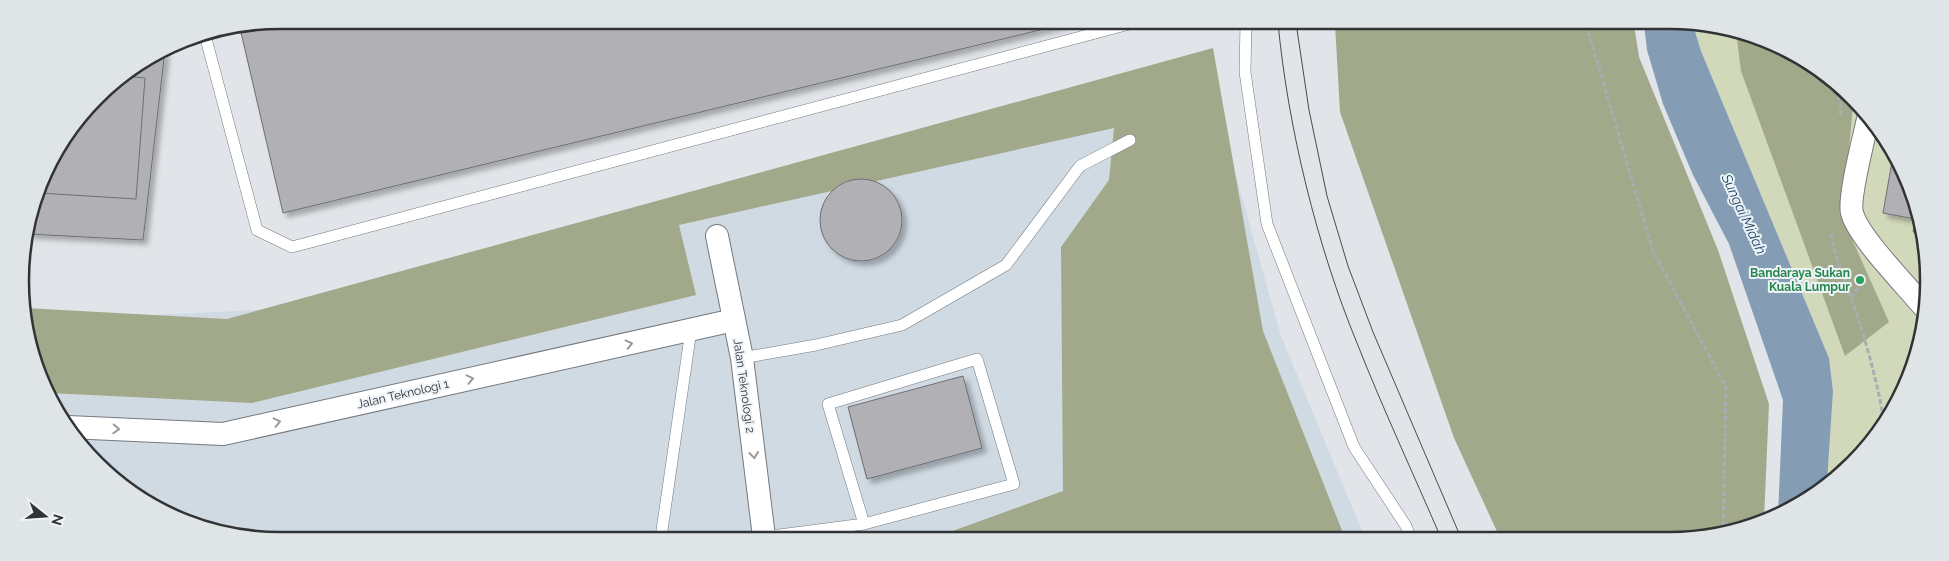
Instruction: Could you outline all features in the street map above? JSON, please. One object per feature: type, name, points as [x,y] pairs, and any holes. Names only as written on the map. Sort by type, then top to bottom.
[{"type":"street","points":[[1867,125],[1853,194],[1852,212],[1859,228],[1919,301]]},
{"type":"street","name":"Jalan Teknologi 2","points":[[717,236],[742,358],[763,532]]},
{"type":"street","name":"Jalan Teknologi 1","points":[[76,427],[224,434],[734,320]]},
{"type":"lane","points":[[205,40],[257,230],[292,247],[1110,29]]},
{"type":"lane","points":[[1246,29],[1245,72],[1267,224],[1354,447],[1408,532]]},
{"type":"lane","points":[[742,358],[816,345],[902,324],[1006,265],[1080,166],[1130,140]]},
{"type":"lane","points":[[662,532],[691,330]]},
{"type":"lane","points":[[802,532],[864,524],[1014,484],[977,359],[828,404],[864,524]]},
{"type":"path","points":[[1587,29],[1653,251],[1726,387],[1723,526]]},
{"type":"shaded area","points":[[1207,73],[1281,336],[1363,532],[264,532],[248,530],[215,524],[169,506],[141,490],[102,459],[81,434],[62,406],[42,361],[32,321],[298,308]]},
{"type":"green space","points":[[1335,29],[1635,29],[1639,57],[1718,250],[1769,404],[1764,513],[1734,524],[1685,532],[1497,532],[1454,438],[1340,112]]},
{"type":"green space","name":"Bandaraya Sukan Kuala Lumpur","points":[[1695,30],[1734,37],[1765,48],[1794,62],[1822,81],[1847,102],[1878,141],[1901,184],[1912,215],[1920,264],[1920,297],[1912,346],[1901,377],[1878,420],[1847,459],[1827,475],[1833,391],[1829,358],[1701,51]]},
{"type":"green space","points":[[1737,38],[1765,48],[1794,62],[1822,81],[1853,109],[1843,219],[1889,322],[1845,356],[1741,71]]},
{"type":"green space","points":[[1213,48],[1263,331],[1343,532],[950,532],[1063,491],[1061,247],[1109,180],[1114,128],[679,225],[696,295],[252,403],[56,393],[37,346],[30,308],[227,319]]},
{"type":"water","name":"Sungai Midah","points":[[1644,29],[1695,30],[1701,51],[1829,358],[1833,391],[1827,475],[1794,499],[1778,507],[1783,400],[1729,244],[1693,175],[1663,104],[1647,50]]},
{"type":"building","points":[[264,29],[1044,29],[283,213],[241,32]]},
{"type":"building","points":[[164,57],[143,240],[33,234],[37,215],[48,184],[62,155],[81,127],[102,102],[115,91],[141,71]]},
{"type":"building","points":[[133,77],[145,78],[136,199],[44,193],[62,155],[81,127],[102,102]]},
{"type":"building","points":[[1892,164],[1901,184],[1913,219],[1883,213]]},
{"type":"building","points":[[861,179],[877,183],[890,191],[898,204],[902,220],[898,236],[890,249],[877,257],[861,261],[845,257],[832,249],[824,236],[820,220],[824,204],[832,191],[845,183]]},
{"type":"building","points":[[963,376],[982,448],[867,479],[848,407]]},
{"type":"tram line","points":[[1279,29],[1289,104],[1297,145],[1306,186],[1329,267],[1367,368],[1438,532]]},
{"type":"tram line","points":[[1297,29],[1309,110],[1327,196],[1348,266],[1373,332],[1458,532]]},
{"type":"place","name":"Bandaraya Sukan Kuala Lumpur","points":[[1860,280]]}]
